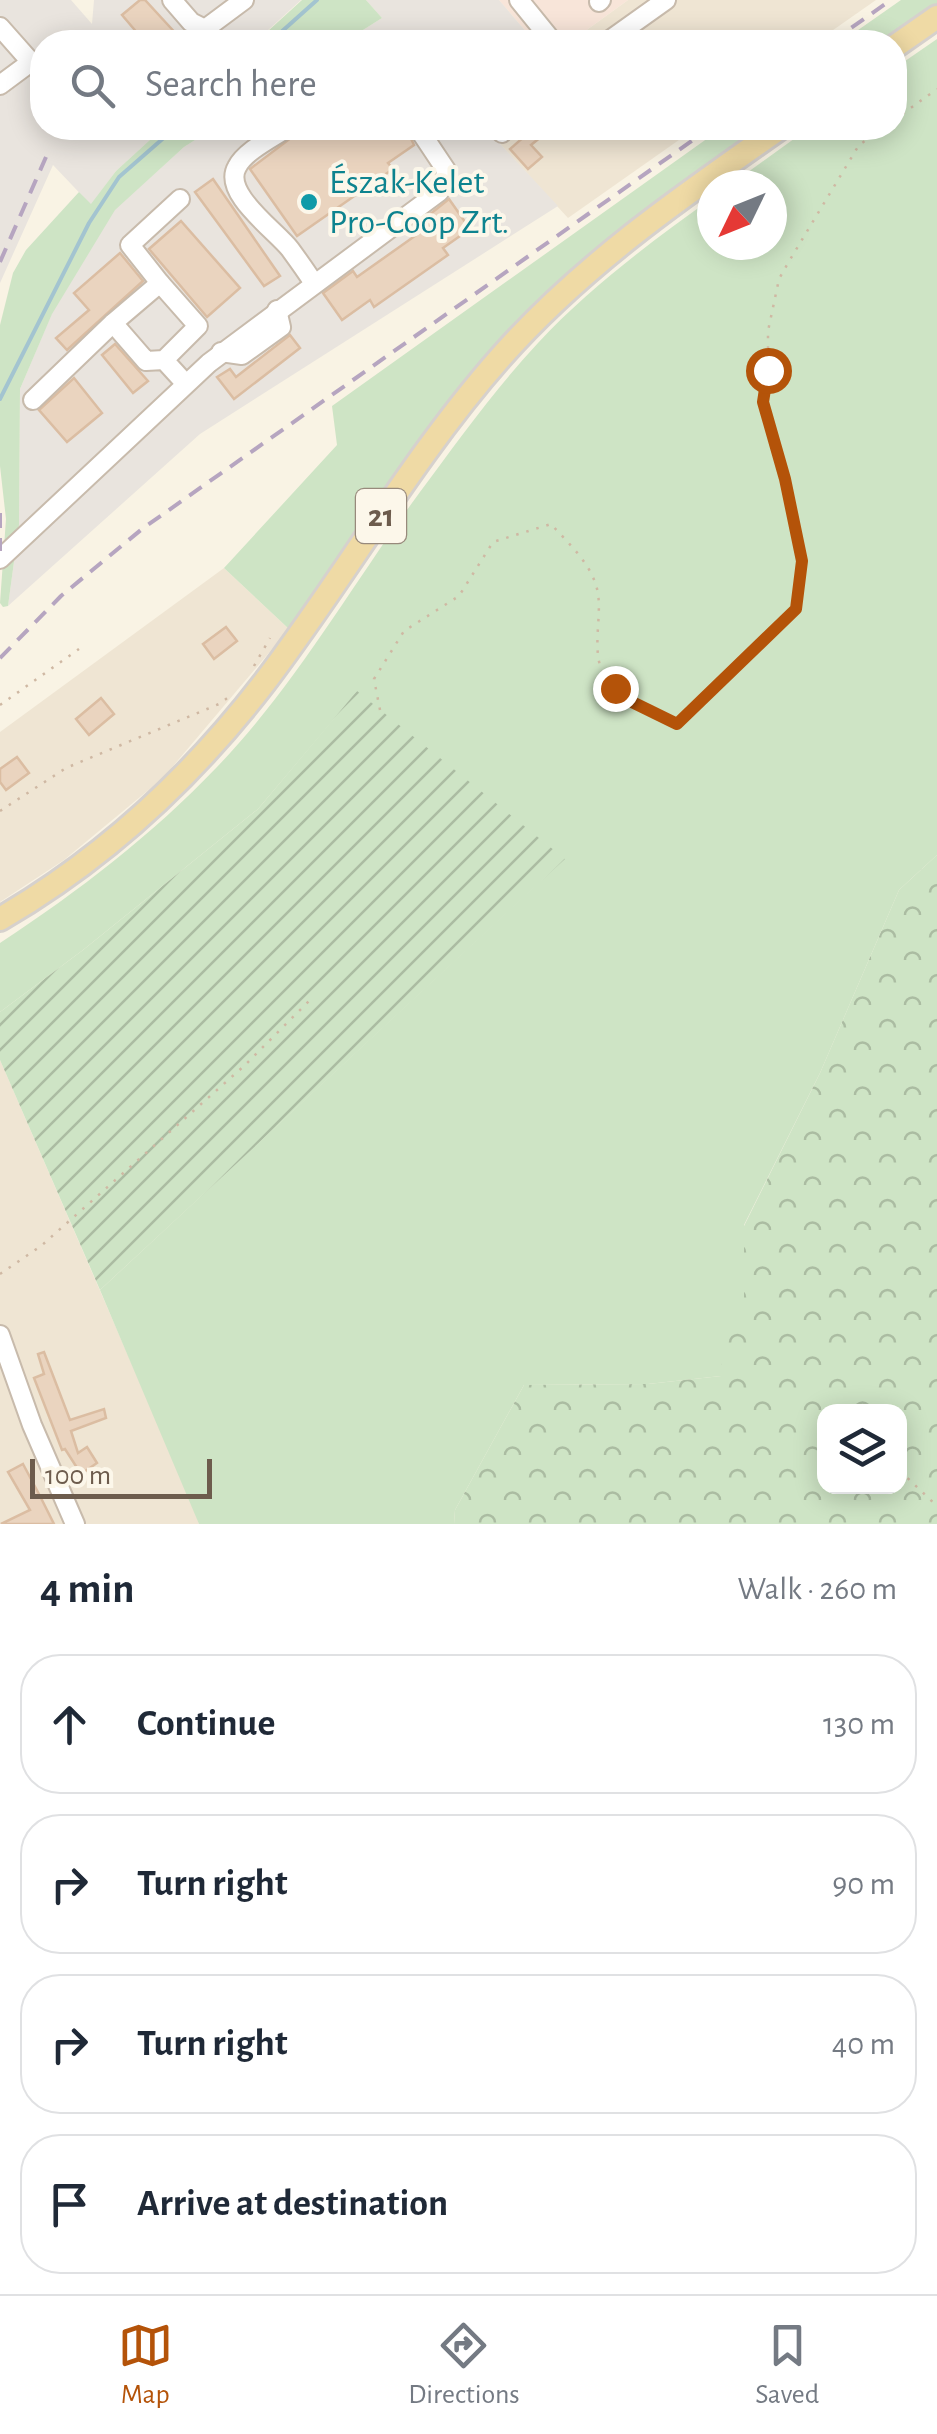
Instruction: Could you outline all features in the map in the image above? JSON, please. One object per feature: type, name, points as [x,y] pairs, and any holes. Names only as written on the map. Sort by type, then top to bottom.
[{"type":"main road","points":[[907,38],[937,18]]},
{"type":"main road","name":"21","points":[[0,920],[103,849],[169,792],[218,740],[287,651],[436,437],[534,321],[604,257],[764,140]]},
{"type":"street","points":[[172,0],[191,22],[205,29],[244,0]]},
{"type":"street","points":[[519,0],[543,30]]},
{"type":"street","points":[[623,30],[666,0]]},
{"type":"street","points":[[0,27],[30,61]]},
{"type":"street","points":[[0,85],[30,63]]},
{"type":"street","points":[[270,140],[240,162],[234,170],[233,182],[241,198],[289,248],[313,282]]},
{"type":"street","points":[[0,559],[222,352],[444,186],[446,170],[426,140]]},
{"type":"street","points":[[113,323],[146,361],[164,360],[198,326],[130,245],[180,199]]},
{"type":"street","points":[[33,400],[160,283]]},
{"type":"street","points":[[164,360],[185,384]]},
{"type":"street","points":[[0,1336],[32,1425],[75,1524]]},
{"type":"path","points":[[907,111],[937,89]]},
{"type":"path","points":[[380,710],[374,679],[404,632],[458,596],[493,542],[550,524],[587,566],[598,592],[598,644],[603,675],[628,700],[677,724],[796,609],[802,561],[785,479],[763,402],[768,331],[780,279],[859,145],[866,140]]},
{"type":"path","points":[[249,673],[270,638]]},
{"type":"path","points":[[0,705],[79,648]]},
{"type":"path","points":[[0,811],[66,768],[219,704],[240,686]]},
{"type":"path","points":[[0,1274],[41,1246],[244,1066],[310,1000]]},
{"type":"path","points":[[907,1478],[937,1506]]},
{"type":"shaded area","points":[[0,0],[71,0],[92,24],[94,0],[301,0],[268,30],[30,30],[30,140],[150,140],[116,171],[91,205],[53,165],[0,283]]},
{"type":"shaded area","points":[[366,0],[499,0],[525,30],[363,30],[382,18]]},
{"type":"shaded area","points":[[499,0],[628,0],[587,30],[525,30]]},
{"type":"shaded area","points":[[628,0],[876,0],[833,30],[587,30]]},
{"type":"shaded area","points":[[195,140],[497,140],[558,206],[200,434],[8,606],[19,525],[20,389],[52,313],[114,210]]},
{"type":"shaded area","points":[[496,140],[679,140],[568,218]]},
{"type":"shaded area","points":[[224,568],[289,629],[163,778],[64,860],[0,902],[0,732]]},
{"type":"shaded area","points":[[0,1060],[192,1503],[199,1524],[0,1524]]},
{"type":"green space","points":[[302,0],[366,0],[382,18],[363,30],[269,30]]},
{"type":"green space","points":[[901,0],[937,0],[937,5],[901,30],[858,30]]},
{"type":"green space","points":[[937,39],[937,855],[899,890],[820,1073],[744,1225],[744,1319],[721,1376],[648,1384],[524,1385],[455,1510],[454,1524],[199,1524],[100,1290],[564,859],[357,692],[258,809],[0,1012],[0,943],[141,839],[246,735],[298,668],[462,435],[538,343],[578,303],[697,209],[697,260],[787,260],[787,170],[751,170],[792,140],[907,140],[907,60]]},
{"type":"green space","points":[[150,140],[195,140],[115,210],[52,314],[20,389],[19,525],[8,606],[3,607],[0,603],[6,519],[0,466],[0,325],[13,273],[26,250],[79,192],[91,204],[116,171]]},
{"type":"green space","points":[[705,140],[747,140],[705,170],[697,170],[697,176],[628,225],[428,433],[289,629],[224,568],[337,445],[332,406]]},
{"type":"green space","points":[[357,691],[565,859],[100,1290],[0,1060],[0,1012],[258,809]]},
{"type":"green space","points":[[937,855],[937,1524],[454,1524],[455,1510],[524,1385],[648,1384],[721,1376],[722,1337],[744,1318],[744,1226],[820,1073],[899,890]]},
{"type":"building","points":[[145,0],[173,30],[135,30],[122,15]]},
{"type":"building","name":"Észak-Kelet Pro-Coop Zrt.","points":[[288,140],[412,140],[414,145],[388,163],[393,169],[297,236],[250,169]]},
{"type":"building","points":[[520,140],[537,140],[531,145],[542,157],[528,169],[510,149]]},
{"type":"building","points":[[213,179],[280,276],[264,286],[195,192]]},
{"type":"building","points":[[449,199],[470,229],[443,248],[448,255],[374,307],[370,300],[342,320],[323,293],[353,271],[357,277],[429,226],[424,219]]},
{"type":"building","points":[[181,221],[240,288],[207,317],[149,249]]},
{"type":"building","points":[[120,253],[143,281],[67,350],[56,338],[89,310],[74,293]]},
{"type":"building","points":[[290,335],[300,348],[234,399],[217,377],[230,369],[236,377]]},
{"type":"building","points":[[115,344],[148,381],[133,393],[102,355]]},
{"type":"building","points":[[74,378],[102,413],[67,442],[39,410]]},
{"type":"building","points":[[226,627],[237,641],[214,659],[203,644]]},
{"type":"building","points":[[101,698],[114,714],[89,735],[76,719]]},
{"type":"building","points":[[17,757],[29,773],[6,790],[0,782],[0,769]]},
{"type":"building","points":[[44,1352],[70,1420],[104,1409],[106,1418],[71,1431],[78,1453],[87,1447],[97,1463],[81,1474],[62,1450],[34,1378],[44,1374],[38,1354]]},
{"type":"building","points":[[23,1464],[54,1524],[1,1524],[30,1510],[8,1472]]},
{"type":"waterway","points":[[283,30],[317,0]]},
{"type":"waterway","points":[[0,399],[89,223],[119,177],[161,140]]},
{"type":"railway","points":[[848,30],[891,0]]},
{"type":"railway","points":[[0,658],[61,596],[142,529],[693,140]]},
{"type":"railway","points":[[0,262],[46,157]]},
{"type":"railway","points":[[0,513],[0,551]]},
{"type":"place","name":"Észak-Kelet Pro-Coop Zrt.","points":[[309,202]]},
{"type":"route","points":[[615,688],[628,700],[677,724],[796,609],[802,561],[785,479],[763,402],[768,370]]}]
